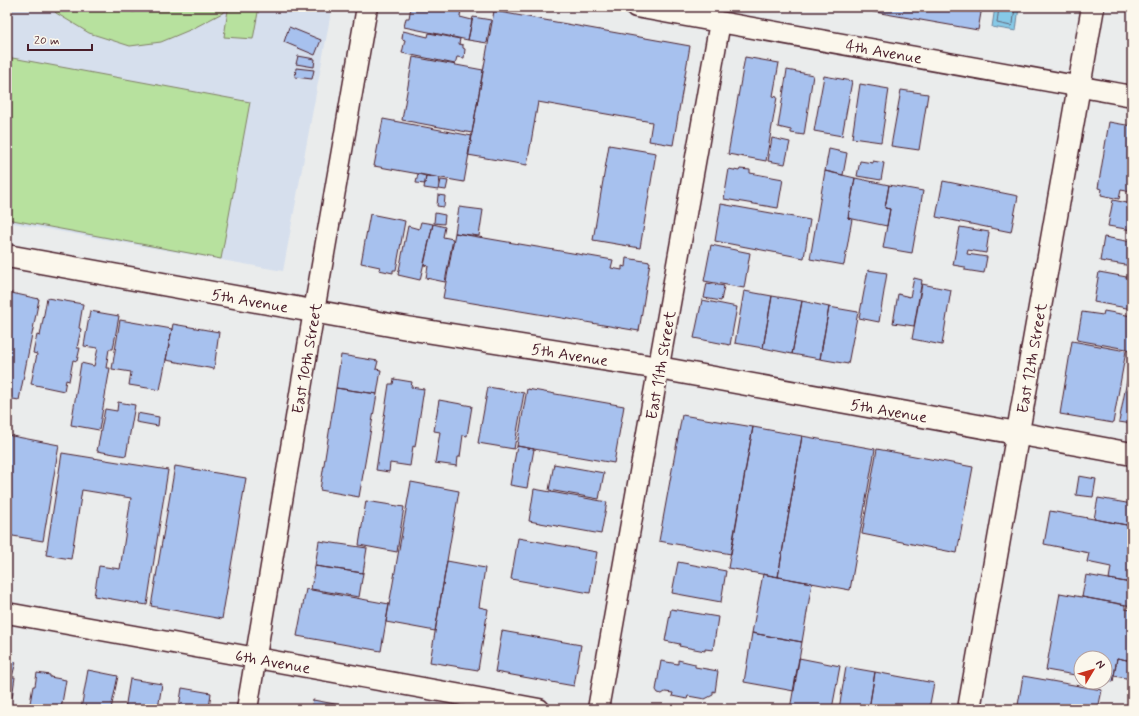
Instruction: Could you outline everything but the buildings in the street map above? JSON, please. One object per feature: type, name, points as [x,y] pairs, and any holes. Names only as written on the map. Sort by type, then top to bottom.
[{"type":"street","name":"East 10th Street","points":[[247,709],[367,7]]},
{"type":"street","name":"4th Avenue","points":[[636,7],[1132,96]]},
{"type":"street","name":"East 12th Street","points":[[969,709],[1093,7]]},
{"type":"street","name":"East 11th Street","points":[[598,709],[720,22]]},
{"type":"street","name":"5th Avenue","points":[[7,256],[407,328],[659,368],[1132,454]]},
{"type":"street","name":"6th Avenue","points":[[7,613],[539,709]]},
{"type":"shaded area","points":[[7,7],[332,7],[283,271],[7,222]]},
{"type":"green space","points":[[51,7],[116,7],[133,12],[158,7],[259,7],[253,39],[224,37],[228,10],[192,29],[161,42],[130,46],[89,33],[56,13]]},
{"type":"green space","points":[[7,57],[250,102],[221,259],[7,219]]},
{"type":"water","points":[[995,7],[1019,7],[1016,31],[992,27]]}]
